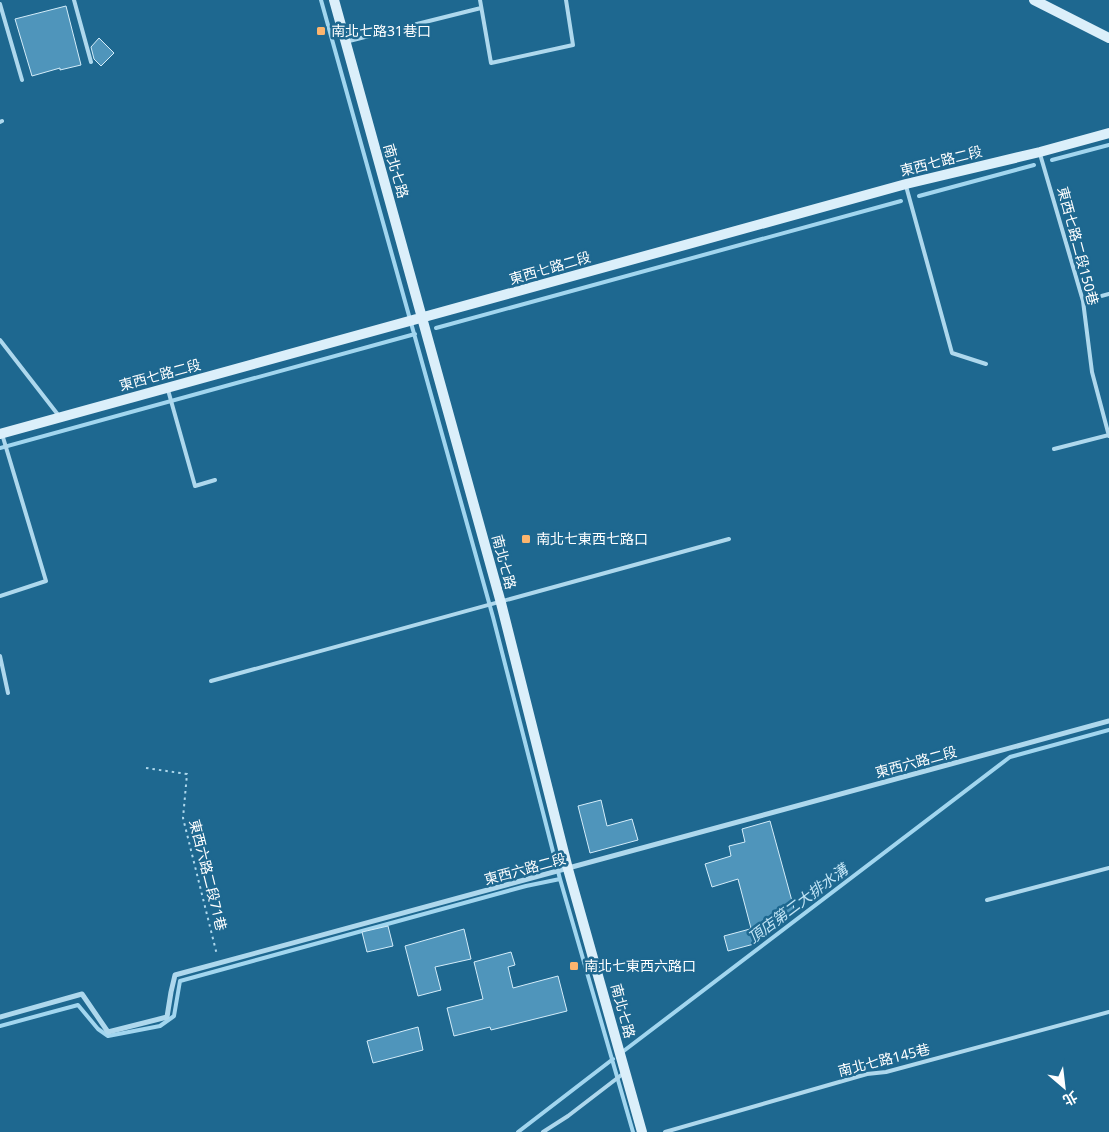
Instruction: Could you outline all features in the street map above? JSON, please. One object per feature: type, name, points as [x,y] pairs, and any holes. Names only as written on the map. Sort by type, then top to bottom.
[{"type":"street","name":"南北七路","points":[[334,0],[501,603],[568,869],[642,1132]]},
{"type":"street","points":[[1034,0],[1109,38]]},
{"type":"street","name":"東西七路二段","points":[[1,434],[906,184],[1040,152],[1109,133]]},
{"type":"street","name":"東西六路二段","points":[[0,1017],[82,994],[108,1032],[168,1017],[170,992],[175,975],[1109,720]]},
{"type":"lane","points":[[74,0],[91,62]]},
{"type":"lane","points":[[480,0],[491,62],[573,46],[566,0]]},
{"type":"lane","points":[[0,4],[22,80]]},
{"type":"lane","points":[[345,42],[482,8]]},
{"type":"lane","name":"東西七路二段150巷","points":[[1040,152],[1083,301],[1092,372],[1109,436],[1054,449]]},
{"type":"lane","points":[[906,184],[952,353],[986,364]]},
{"type":"lane","points":[[1083,301],[1109,294]]},
{"type":"lane","points":[[0,340],[60,417]]},
{"type":"lane","points":[[167,388],[195,486],[216,480]]},
{"type":"lane","points":[[0,596],[46,581],[1,434]]},
{"type":"lane","points":[[210,681],[501,603],[729,539]]},
{"type":"lane","points":[[0,656],[8,693]]},
{"type":"lane","points":[[987,900],[1109,868]]},
{"type":"lane","name":"南北七路145巷","points":[[665,1132],[867,1074],[886,1072],[1109,1012]]},
{"type":"lane","points":[[543,1132],[568,1116],[626,1071]]},
{"type":"path","name":"東西六路二段71巷","points":[[146,768],[187,774],[183,818],[219,962]]},
{"type":"building","points":[[66,6],[81,65],[60,70],[60,68],[32,76],[15,19]]},
{"type":"building","points":[[99,38],[114,53],[101,66],[94,59],[91,47]]},
{"type":"building","points":[[601,800],[607,826],[632,819],[638,840],[590,853],[578,806]]},
{"type":"building","points":[[770,821],[795,912],[767,920],[769,927],[752,932],[738,879],[712,887],[705,864],[731,856],[729,846],[745,842],[742,829]]},
{"type":"building","points":[[388,926],[393,946],[367,952],[362,932]]},
{"type":"building","points":[[464,929],[471,959],[435,967],[441,990],[418,996],[405,946]]},
{"type":"building","points":[[750,929],[754,944],[728,951],[724,936]]},
{"type":"building","points":[[511,952],[515,965],[508,967],[513,988],[558,976],[567,1011],[491,1030],[490,1027],[454,1036],[447,1008],[483,999],[474,962]]},
{"type":"building","points":[[418,1027],[423,1050],[373,1063],[367,1041]]},
{"type":"waterway","points":[[321,0],[493,617],[560,879],[633,1132]]},
{"type":"waterway","points":[[1052,160],[1109,145]]},
{"type":"waterway","points":[[919,196],[1034,165]]},
{"type":"waterway","points":[[436,328],[901,201]]},
{"type":"waterway","points":[[0,448],[415,334]]},
{"type":"waterway","name":"頂店第二大排水溝","points":[[621,1053],[1010,757],[1109,730]]},
{"type":"waterway","points":[[0,1026],[78,1005],[98,1029],[108,1036],[160,1026],[174,1016],[180,981],[526,886],[560,879]]},
{"type":"waterway","name":"頂店第二大排水溝","points":[[518,1132],[613,1059]]},
{"type":"place","name":"南北七路31巷口","points":[[321,31]]},
{"type":"place","name":"南北七東西七路口","points":[[526,539]]},
{"type":"place","name":"南北七東西六路口","points":[[574,966]]}]
